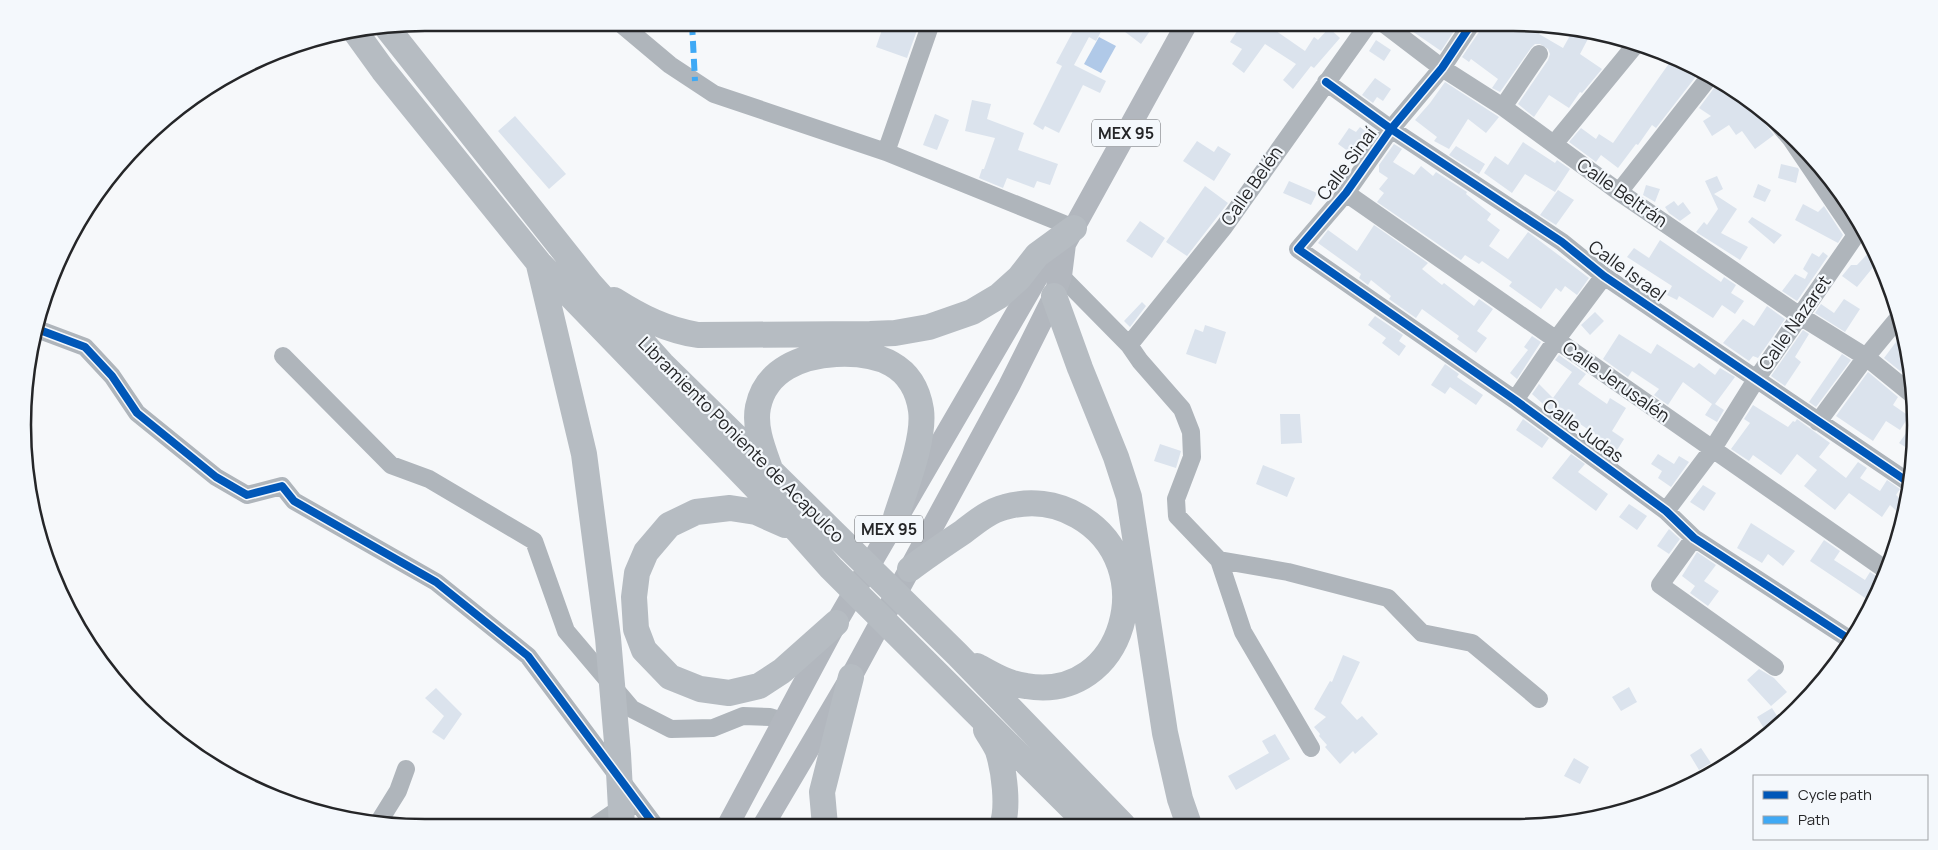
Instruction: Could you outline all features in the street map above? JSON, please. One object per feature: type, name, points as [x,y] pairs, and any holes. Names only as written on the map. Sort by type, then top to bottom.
[{"type":"highway","name":"Libramiento Poniente de Acapulco","points":[[392,33],[591,285],[662,364],[957,654],[1116,819]]},
{"type":"highway","name":"Libramiento Poniente de Acapulco","points":[[359,37],[383,70],[539,263],[838,575],[1082,819]]},
{"type":"highway","points":[[591,285],[656,323],[682,332],[698,335],[896,333],[914,331],[945,323],[988,303],[1010,288],[1036,256],[1069,236]]},
{"type":"highway","points":[[539,263],[584,454],[608,638],[622,819]]},
{"type":"highway","points":[[1058,286],[1080,368],[1116,457],[1129,497],[1165,733],[1180,799],[1187,819]]},
{"type":"highway","points":[[772,474],[761,444],[757,417],[761,396],[775,376],[792,363],[814,356],[849,353],[877,357],[891,364],[909,379],[914,388],[921,412],[920,438],[896,517]]},
{"type":"highway","points":[[910,569],[987,515],[1003,507],[1021,503],[1040,503],[1057,506],[1072,512],[1096,529],[1108,542],[1115,555],[1124,584],[1123,622],[1119,635],[1103,659],[1083,676],[1058,685],[1028,687],[1001,679],[957,654]]},
{"type":"highway","points":[[798,532],[756,512],[730,508],[696,512],[670,524],[646,552],[637,573],[634,597],[636,629],[644,650],[670,677],[700,690],[729,693],[760,686],[782,671],[836,623]]},
{"type":"highway","points":[[824,819],[822,792],[851,677]]},
{"type":"highway","points":[[973,708],[998,751],[1005,788],[1004,819]]},
{"type":"main road","name":"MEX 95","points":[[731,819],[836,623],[896,517],[1044,264],[1069,236],[1182,31]]},
{"type":"main road","name":"MEX 95","points":[[767,819],[851,677],[1004,394],[1058,286],[1069,236]]},
{"type":"street","points":[[630,31],[670,65],[714,94],[886,152],[1069,236]]},
{"type":"street","points":[[886,152],[927,31]]},
{"type":"street","name":"Calle Belén","points":[[1129,345],[1224,227],[1363,31]]},
{"type":"street","name":"Calle Beltrán","points":[[1395,31],[1442,68],[1502,107],[1619,192],[1800,316],[1866,356],[1905,388]]},
{"type":"street","name":"Calle Sinaí","points":[[1298,249],[1346,193],[1391,129],[1442,68],[1466,31]]},
{"type":"street","points":[[1554,144],[1632,50]]},
{"type":"street","points":[[1502,107],[1539,54]]},
{"type":"street","name":"Calle Israel","points":[[1326,82],[1391,129],[1562,242],[1604,276],[1757,378],[1903,479]]},
{"type":"street","points":[[1619,192],[1706,82]]},
{"type":"street","name":"Calle Nazaret","points":[[1666,511],[1712,450],[1757,378],[1856,235],[1811,168]]},
{"type":"street","name":"Calle Jerusalén","points":[[1346,193],[1881,566]]},
{"type":"street","name":"Calle Judas","points":[[1298,249],[1515,400],[1666,511],[1694,538],[1845,636]]},
{"type":"street","points":[[1515,400],[1556,340],[1604,276]]},
{"type":"street","points":[[1058,286],[1129,345],[1140,362],[1182,409],[1191,432],[1192,457],[1176,499],[1178,516],[1219,560],[1243,632],[1311,748]]},
{"type":"street","points":[[1818,422],[1866,356],[1893,324]]},
{"type":"street","points":[[43,331],[86,348],[112,376],[137,413],[216,477],[247,495],[282,486],[294,501],[436,582],[528,656],[650,819]]},
{"type":"street","points":[[283,356],[391,465],[429,479],[534,541],[566,631],[632,709],[670,729],[713,728],[743,716],[770,717],[783,721]]},
{"type":"street","points":[[1694,538],[1660,585],[1775,668]]},
{"type":"street","points":[[1219,560],[1288,572],[1388,598],[1422,633],[1472,643],[1539,700]]},
{"type":"street","points":[[382,816],[398,791],[406,768]]},
{"type":"street","points":[[605,819],[612,814],[639,804]]},
{"type":"water","points":[[1099,37],[1116,46],[1101,73],[1084,64]]},
{"type":"building","points":[[882,31],[917,31],[907,58],[876,47]]},
{"type":"building","points":[[1073,31],[1101,31],[1096,41],[1089,37],[1074,65],[1106,81],[1100,93],[1083,85],[1059,133],[1045,126],[1043,130],[1033,124],[1062,66],[1056,63]]},
{"type":"building","points":[[1124,31],[1150,31],[1141,44]]},
{"type":"building","points":[[1237,31],[1276,31],[1305,51],[1314,37],[1318,40],[1326,31],[1332,31],[1340,38],[1314,68],[1311,66],[1293,89],[1283,80],[1296,64],[1265,44],[1244,73],[1232,64],[1242,49],[1230,42]]},
{"type":"building","points":[[1412,31],[1454,31],[1441,51]]},
{"type":"building","points":[[1480,31],[1539,32],[1539,34],[1563,48],[1570,36],[1588,39],[1580,54],[1602,69],[1582,93],[1580,92],[1569,108],[1549,95],[1534,117],[1518,104],[1548,60],[1550,54],[1548,49],[1540,44],[1535,44],[1500,92],[1492,88],[1498,79],[1471,59],[1469,62],[1462,57]]},
{"type":"building","points":[[1376,40],[1391,50],[1384,61],[1369,51]]},
{"type":"building","points":[[1669,63],[1696,77],[1656,128],[1652,125],[1618,168],[1601,155],[1596,162],[1569,142],[1581,128],[1596,139],[1599,134],[1613,143]]},
{"type":"building","points":[[1375,78],[1391,89],[1383,101],[1377,97],[1373,103],[1362,95]]},
{"type":"building","points":[[1445,82],[1499,117],[1486,133],[1468,119],[1449,149],[1434,141],[1437,137],[1415,120]]},
{"type":"building","points":[[1715,87],[1764,122],[1774,135],[1755,149],[1742,131],[1736,135],[1729,125],[1712,136],[1703,121],[1711,116],[1699,108]]},
{"type":"building","points":[[972,100],[991,104],[987,119],[1024,133],[1018,150],[1058,164],[1050,185],[1037,181],[1034,188],[1007,178],[1003,188],[979,178],[995,138],[965,131]]},
{"type":"building","points":[[935,114],[949,120],[937,150],[923,145]]},
{"type":"building","points":[[515,116],[566,174],[549,189],[498,131]]},
{"type":"building","points":[[1360,127],[1368,133],[1371,128],[1376,131],[1361,153],[1355,149],[1352,154],[1338,144],[1349,128],[1356,132]]},
{"type":"building","points":[[1197,141],[1214,152],[1218,146],[1231,154],[1214,181],[1183,161]]},
{"type":"building","points":[[1523,142],[1555,163],[1557,160],[1570,169],[1555,192],[1525,174],[1512,193],[1484,173],[1495,156],[1508,165]]},
{"type":"building","points":[[1394,144],[1402,149],[1393,162],[1414,175],[1421,166],[1433,176],[1436,172],[1467,192],[1466,194],[1491,214],[1487,220],[1500,230],[1489,246],[1508,259],[1528,232],[1589,278],[1577,295],[1565,286],[1561,292],[1556,288],[1541,309],[1509,286],[1512,282],[1482,261],[1479,264],[1465,255],[1461,260],[1377,202],[1384,193],[1379,189],[1388,178],[1379,172],[1379,165]]},
{"type":"building","points":[[1456,146],[1485,164],[1479,174],[1449,155]]},
{"type":"building","points":[[1781,164],[1798,168],[1796,183],[1778,178]]},
{"type":"building","points":[[1717,176],[1723,189],[1714,194],[1737,209],[1721,233],[1748,247],[1740,260],[1696,232],[1704,222],[1707,225],[1718,209],[1705,181]]},
{"type":"building","points":[[1289,181],[1317,193],[1311,205],[1283,193]]},
{"type":"building","points":[[1758,184],[1771,190],[1765,202],[1753,197]]},
{"type":"building","points":[[1646,185],[1660,189],[1655,202],[1643,195]]},
{"type":"building","points":[[1205,186],[1228,203],[1187,256],[1166,242]]},
{"type":"building","points":[[1558,190],[1574,200],[1556,225],[1540,215]]},
{"type":"building","points":[[1674,201],[1678,206],[1683,202],[1691,213],[1680,221],[1669,213],[1665,207]]},
{"type":"building","points":[[1803,204],[1818,212],[1824,206],[1843,235],[1838,243],[1795,220]]},
{"type":"building","points":[[1752,217],[1782,235],[1774,244],[1748,222]]},
{"type":"building","points":[[1140,221],[1165,238],[1152,258],[1126,241]]},
{"type":"building","points":[[1374,225],[1428,263],[1422,269],[1442,285],[1444,283],[1474,306],[1479,299],[1493,309],[1477,331],[1487,338],[1476,353],[1457,339],[1459,336],[1422,309],[1416,318],[1389,299],[1391,296],[1371,280],[1368,285],[1359,278],[1361,274],[1318,243],[1328,230],[1357,251]]},
{"type":"building","points":[[1660,240],[1721,282],[1724,277],[1736,285],[1731,293],[1744,301],[1735,314],[1722,305],[1713,318],[1679,296],[1677,300],[1667,295],[1672,286],[1627,257],[1634,248],[1649,258]]},
{"type":"building","points":[[1823,252],[1828,256],[1797,301],[1782,291],[1795,274],[1805,279],[1808,273],[1803,269],[1812,253],[1819,257]]},
{"type":"building","points":[[1867,254],[1874,267],[1857,287],[1842,276],[1851,265],[1857,265]]},
{"type":"building","points":[[1844,299],[1860,309],[1845,332],[1815,313],[1821,304],[1834,313]]},
{"type":"building","points":[[1142,302],[1146,306],[1130,327],[1124,321]]},
{"type":"building","points":[[1767,306],[1785,319],[1758,358],[1753,356],[1749,361],[1723,343],[1743,319],[1754,326]]},
{"type":"building","points":[[1595,312],[1604,321],[1590,335],[1581,325]]},
{"type":"building","points":[[1375,316],[1403,335],[1399,341],[1406,346],[1399,356],[1382,343],[1386,338],[1368,325]]},
{"type":"building","points":[[1205,325],[1226,332],[1216,364],[1186,354],[1195,329],[1203,332]]},
{"type":"building","points":[[1803,330],[1809,334],[1795,357],[1801,362],[1785,386],[1771,376]]},
{"type":"building","points":[[1619,334],[1651,354],[1657,344],[1694,368],[1699,363],[1715,375],[1720,368],[1735,377],[1715,404],[1724,410],[1717,422],[1705,415],[1712,404],[1683,382],[1668,405],[1654,395],[1659,389],[1632,371],[1628,377],[1603,359]]},
{"type":"building","points":[[1532,336],[1541,342],[1517,379],[1510,373],[1528,350],[1524,347]]},
{"type":"building","points":[[1897,340],[1903,373],[1884,358]]},
{"type":"building","points":[[1842,354],[1851,360],[1816,407],[1809,402]]},
{"type":"building","points":[[1559,355],[1586,374],[1578,384],[1607,404],[1610,398],[1626,408],[1612,431],[1624,439],[1614,455],[1599,445],[1602,439],[1570,417],[1567,422],[1562,421],[1532,394],[1539,384],[1553,398],[1572,372],[1555,360]]},
{"type":"building","points":[[1445,364],[1459,374],[1457,377],[1483,395],[1476,405],[1450,387],[1445,394],[1431,385]]},
{"type":"building","points":[[1868,372],[1898,397],[1893,405],[1907,414],[1907,419],[1900,430],[1886,421],[1873,441],[1836,416]]},
{"type":"building","points":[[1753,405],[1788,427],[1797,419],[1830,443],[1819,457],[1846,478],[1858,462],[1867,468],[1860,478],[1880,491],[1887,480],[1900,489],[1896,495],[1900,498],[1897,511],[1890,505],[1882,517],[1849,493],[1835,510],[1804,486],[1817,470],[1797,454],[1781,475],[1753,455],[1749,461],[1731,449],[1750,423],[1744,419]]},
{"type":"building","points":[[1280,414],[1300,414],[1302,443],[1281,444]]},
{"type":"building","points":[[1523,419],[1549,438],[1542,448],[1516,430]]},
{"type":"building","points":[[1907,432],[1906,448],[1899,443]]},
{"type":"building","points":[[1160,444],[1181,451],[1176,468],[1154,461]]},
{"type":"building","points":[[1571,454],[1585,464],[1578,472],[1608,494],[1596,511],[1552,478]]},
{"type":"building","points":[[1658,454],[1674,464],[1679,456],[1689,462],[1671,487],[1658,478],[1662,471],[1651,464]]},
{"type":"building","points":[[1263,465],[1295,478],[1287,497],[1256,484]]},
{"type":"building","points":[[1703,485],[1716,493],[1704,511],[1690,502]]},
{"type":"building","points":[[1629,504],[1647,516],[1637,530],[1619,517]]},
{"type":"building","points":[[1751,523],[1795,551],[1783,566],[1768,554],[1762,563],[1737,548]]},
{"type":"building","points":[[1669,529],[1680,539],[1669,554],[1657,546]]},
{"type":"building","points":[[1824,540],[1840,551],[1834,560],[1865,580],[1870,572],[1877,576],[1866,599],[1810,561]]},
{"type":"building","points":[[1697,552],[1716,565],[1704,581],[1719,591],[1708,606],[1690,593],[1695,586],[1682,576]]},
{"type":"building","points":[[1343,655],[1360,662],[1341,703],[1357,720],[1362,716],[1378,734],[1355,754],[1353,751],[1340,764],[1325,747],[1327,745],[1314,727],[1326,717],[1314,709],[1330,681],[1332,682]]},
{"type":"building","points":[[1759,669],[1774,678],[1787,692],[1771,706],[1747,680]]},
{"type":"building","points":[[1629,687],[1637,702],[1621,711],[1612,697]]},
{"type":"building","points":[[436,688],[462,714],[444,740],[432,732],[444,716],[425,698]]},
{"type":"building","points":[[1772,708],[1777,717],[1764,728],[1757,717]]},
{"type":"building","points":[[1275,734],[1290,759],[1236,790],[1228,776],[1269,753],[1262,741]]},
{"type":"building","points":[[1701,748],[1711,763],[1699,770],[1690,755]]},
{"type":"building","points":[[1574,758],[1589,767],[1580,784],[1564,776]]},
{"type":"marked path","points":[[692,31],[695,81]]},
{"type":"cycle path","points":[[1467,31],[1442,68],[1391,129],[1346,193],[1298,249],[1515,400],[1666,511],[1694,538],[1845,636]]},
{"type":"cycle path","points":[[1326,82],[1391,129],[1562,242],[1604,276],[1903,478]]},
{"type":"cycle path","points":[[43,331],[85,347],[112,376],[137,413],[216,477],[247,495],[282,486],[294,501],[436,582],[528,656],[650,819]]}]
